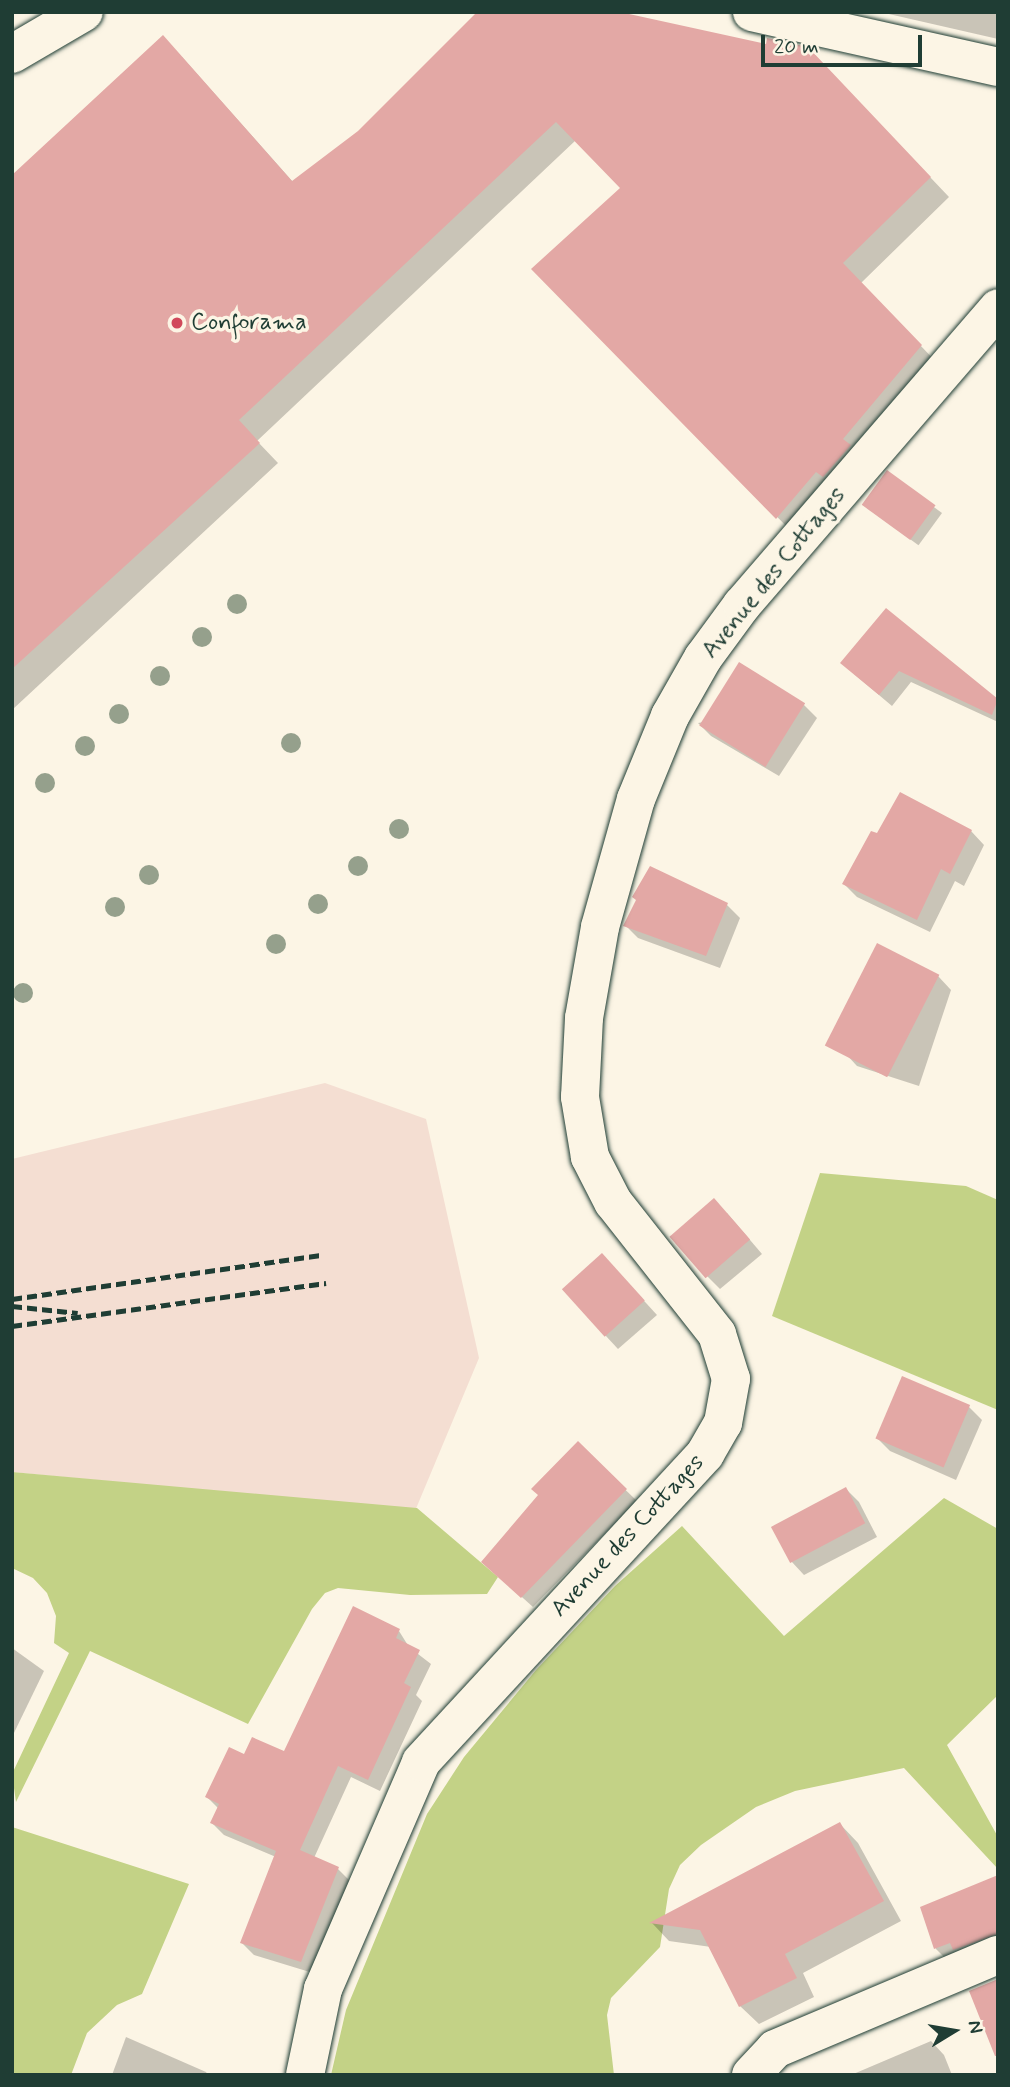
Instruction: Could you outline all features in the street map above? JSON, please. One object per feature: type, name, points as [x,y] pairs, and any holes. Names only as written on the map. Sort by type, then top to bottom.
[{"type":"street","points":[[752,12],[998,67]]},
{"type":"street","points":[[12,54],[84,13]]},
{"type":"street","name":"Avenue des Cottages","points":[[305,2075],[323,1989],[421,1762],[705,1454],[723,1423],[731,1379],[717,1334],[612,1202],[590,1157],[580,1097],[584,1018],[600,927],[636,799],[670,716],[734,615],[998,308]]},
{"type":"street","points":[[751,2075],[775,2049],[998,1955]]},
{"type":"shaded area","points":[[325,1083],[426,1119],[479,1358],[415,1511],[12,1472],[12,1159]]},
{"type":"green space","points":[[820,1173],[966,1186],[998,1200],[998,1410],[772,1316]]},
{"type":"green space","points":[[12,1472],[417,1508],[498,1577],[487,1594],[410,1595],[338,1588],[325,1593],[312,1609],[248,1724],[90,1651],[16,1802],[12,1774],[69,1653],[54,1643],[56,1616],[47,1593],[33,1578],[12,1568]]},
{"type":"green space","points":[[944,1498],[998,1529],[998,1695],[947,1745],[998,1837],[998,1869],[904,1768],[795,1791],[756,1807],[701,1845],[680,1865],[669,1889],[660,1947],[611,1998],[607,2015],[614,2075],[331,2075],[346,2010],[427,1814],[464,1757],[536,1670],[615,1586],[682,1526],[784,1636]]},
{"type":"green space","points":[[12,1827],[189,1884],[142,1994],[117,2005],[87,2033],[71,2075],[12,2075]]},
{"type":"building","points":[[477,12],[620,12],[766,44],[767,38],[808,47],[931,177],[843,263],[922,345],[843,439],[851,445],[823,477],[816,472],[776,519],[531,269],[620,188],[556,122],[239,420],[260,443],[12,669],[12,175],[163,35],[292,181],[358,131]]},
{"type":"building","points":[[887,470],[936,505],[910,540],[862,505]]},
{"type":"building","points":[[886,608],[998,699],[992,715],[899,671],[879,695],[840,663]]},
{"type":"building","points":[[739,662],[805,703],[765,767],[699,726]]},
{"type":"building","points":[[900,792],[972,830],[950,874],[941,869],[917,920],[842,884],[871,831],[877,833]]},
{"type":"building","points":[[650,866],[728,903],[706,956],[623,926],[636,900],[632,897]]},
{"type":"building","points":[[877,943],[939,975],[887,1077],[825,1045]]},
{"type":"building","points":[[714,1198],[750,1240],[706,1278],[669,1237]]},
{"type":"building","points":[[602,1253],[645,1301],[605,1337],[562,1289]]},
{"type":"building","points":[[902,1376],[970,1405],[944,1468],[875,1439]]},
{"type":"building","points":[[578,1441],[627,1489],[521,1598],[481,1562],[538,1495],[531,1489]]},
{"type":"building","points":[[846,1487],[865,1523],[790,1563],[771,1527]]},
{"type":"building","points":[[353,1606],[400,1629],[396,1638],[420,1650],[404,1683],[411,1687],[368,1780],[338,1766],[300,1850],[339,1867],[301,1962],[240,1943],[276,1851],[210,1823],[219,1804],[205,1797],[229,1747],[244,1754],[252,1737],[284,1751]]},
{"type":"building","points":[[840,1822],[884,1901],[785,1954],[797,1978],[739,2007],[700,1930],[649,1923]]},
{"type":"building","points":[[998,1875],[998,1934],[953,1950],[950,1943],[934,1949],[920,1907]]},
{"type":"building","points":[[998,1979],[998,2056],[995,2056],[969,1991]]},
{"type":"railway","points":[[12,1299],[321,1255]]},
{"type":"railway","points":[[12,1326],[326,1283]]},
{"type":"railway","points":[[12,1306],[78,1313]]},
{"type":"place","name":"Conforama","points":[[177,323]]}]
